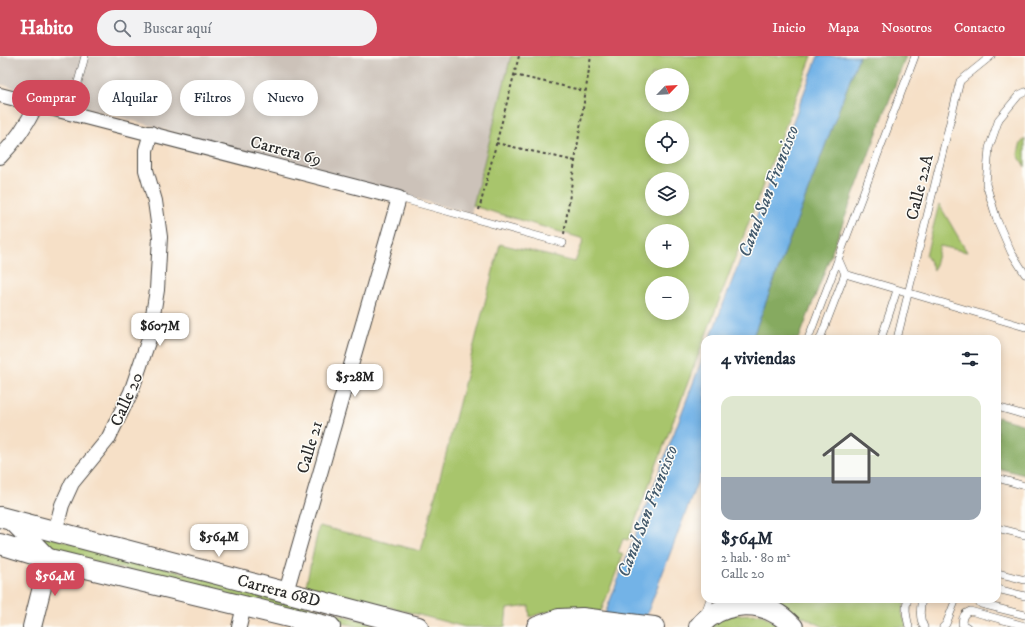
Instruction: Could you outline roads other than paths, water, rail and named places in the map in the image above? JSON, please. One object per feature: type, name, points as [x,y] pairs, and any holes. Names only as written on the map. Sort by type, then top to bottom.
[{"type":"main road","name":"Carrera 68D","points":[[6,518],[418,627]]},
{"type":"main road","name":"Carrera 68D","points":[[0,544],[50,559],[330,627]]},
{"type":"main road","points":[[697,626],[721,610],[754,603]]},
{"type":"main road","points":[[760,603],[779,615],[793,627]]},
{"type":"main road","points":[[537,627],[564,618],[594,619],[651,627]]},
{"type":"street","name":"Carrera 69","points":[[0,95],[12,98]]},
{"type":"street","points":[[0,157],[26,126],[31,116]]},
{"type":"street","name":"Carrera 69","points":[[85,116],[399,198]]},
{"type":"street","name":"Calle 20","points":[[55,532],[62,505],[72,483],[108,439],[131,392],[149,339],[157,290],[160,237],[155,201],[146,170],[146,150],[151,134]]},
{"type":"street","name":"Calle 21","points":[[286,592],[399,198]]},
{"type":"street","points":[[6,518],[50,559],[32,627]]},
{"type":"street","points":[[239,627],[244,606]]},
{"type":"lane","points":[[79,80],[85,56]]},
{"type":"lane","points":[[809,335],[915,56]]},
{"type":"lane","name":"Calle 22A","points":[[898,335],[960,81],[991,56]]},
{"type":"lane","points":[[1025,92],[1019,95],[999,119],[989,148],[986,184],[997,220],[1011,252],[1025,274]]},
{"type":"lane","name":"Carrera 69","points":[[399,198],[563,243]]},
{"type":"lane","points":[[822,335],[845,274],[838,258]]},
{"type":"lane","points":[[845,274],[1025,327]]},
{"type":"lane","points":[[881,335],[897,290]]},
{"type":"lane","points":[[1001,408],[1025,415]]},
{"type":"lane","points":[[1001,479],[1025,486]]},
{"type":"lane","points":[[1001,529],[1025,535]]},
{"type":"lane","points":[[1001,574],[1025,580]]},
{"type":"lane","points":[[1001,590],[1025,596]]},
{"type":"lane","points":[[697,626],[708,603]]},
{"type":"lane","points":[[906,603],[909,627]]},
{"type":"lane","points":[[921,603],[921,622],[924,627]]},
{"type":"lane","points":[[944,627],[954,603]]},
{"type":"lane","points":[[980,603],[1025,615]]},
{"type":"lane","points":[[967,627],[962,624],[962,618],[966,612],[970,611],[1025,626]]},
{"type":"water","name":"Canal San Francisco","points":[[818,56],[859,56],[754,335],[712,335]]},
{"type":"water","name":"Canal San Francisco","points":[[701,362],[701,472],[642,627],[600,627]]}]
